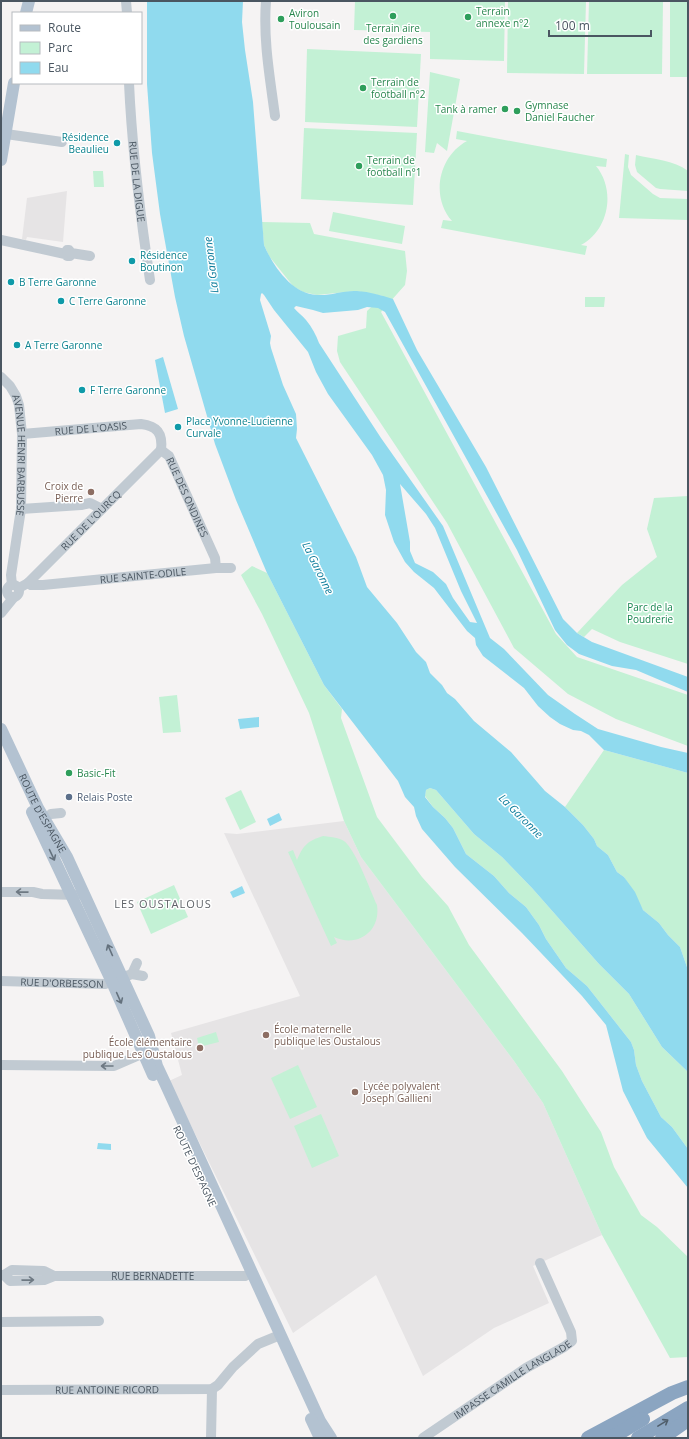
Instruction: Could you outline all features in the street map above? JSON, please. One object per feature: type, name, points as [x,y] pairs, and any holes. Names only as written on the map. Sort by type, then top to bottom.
[{"type":"highway","points":[[588,1438],[672,1393],[688,1387]]},
{"type":"highway","points":[[611,1438],[688,1392]]},
{"type":"highway","points":[[638,1438],[688,1408]]},
{"type":"highway","points":[[662,1438],[688,1420]]},
{"type":"main road","points":[[26,12],[29,1]]},
{"type":"main road","points":[[1,160],[14,84]]},
{"type":"main road","name":"ROUTE D'ESPAGNE","points":[[1,729],[38,808],[67,857],[149,1036],[157,1066],[248,1275],[320,1421],[331,1438]]},
{"type":"main road","name":"ROUTE D'ESPAGNE","points":[[1,744],[70,894],[122,978],[144,1053],[229,1240],[248,1275]]},
{"type":"main road","name":"ROUTE D'ESPAGNE","points":[[277,1336],[320,1438]]},
{"type":"street","points":[[126,1],[127,12]]},
{"type":"street","points":[[266,1],[266,52],[275,116]]},
{"type":"street","name":"RUE DE LA DIGUE","points":[[129,84],[137,194],[150,280]]},
{"type":"street","points":[[6,134],[62,142]]},
{"type":"street","points":[[1,242],[65,254],[67,256],[70,256],[71,253],[90,256]]},
{"type":"street","name":"AVENUE HENRI BARBUSSE","points":[[1,378],[10,386],[16,396],[19,405],[22,434],[21,509],[11,575],[13,590],[1,604]]},
{"type":"street","name":"RUE DE L'OASIS","points":[[22,434],[140,424],[151,425],[157,430]]},
{"type":"street","name":"RUE DES ONDINES","points":[[157,430],[162,441],[161,450],[169,456],[215,558],[216,568]]},
{"type":"street","name":"RUE DE L'OURCQ","points":[[13,590],[28,583],[161,450]]},
{"type":"street","points":[[21,509],[81,505],[90,503],[102,509]]},
{"type":"street","points":[[81,505],[86,507],[94,517]]},
{"type":"street","name":"RUE SAINTE-ODILE","points":[[28,583],[31,585],[216,568],[231,568]]},
{"type":"street","points":[[40,571],[48,581],[54,583]]},
{"type":"street","points":[[1,613],[13,590]]},
{"type":"street","points":[[1,892],[70,894],[85,896]]},
{"type":"street","points":[[122,978],[137,963]]},
{"type":"street","points":[[122,978],[143,976]]},
{"type":"street","name":"RUE D'ORBESSON","points":[[1,981],[105,984],[122,978]]},
{"type":"street","points":[[1,1064],[114,1066],[144,1053]]},
{"type":"street","name":"IMPASSE CAMILLE LANGLADE","points":[[423,1438],[526,1368],[572,1341],[571,1332],[540,1263]]},
{"type":"street","name":"RUE BERNADETTE","points":[[2,1275],[12,1270],[44,1271],[54,1276],[248,1275]]},
{"type":"street","points":[[1,1322],[99,1321]]},
{"type":"street","points":[[211,1438],[212,1390],[233,1367],[258,1344],[277,1336]]},
{"type":"street","name":"RUE ANTOINE RICORD","points":[[1,1390],[212,1390]]},
{"type":"shaded area","points":[[67,191],[63,242],[27,237],[26,240],[22,239],[27,198]]},
{"type":"shaded area","name":"Lycée polyvalent Joseph Gallieni","points":[[344,821],[361,857],[514,1061],[543,1103],[602,1235],[533,1266],[549,1303],[494,1328],[423,1376],[376,1275],[293,1333],[169,1081],[182,1075],[171,1033],[300,996],[224,833],[237,834]]},
{"type":"green space","name":"Terrain annexe n°2","points":[[355,1],[505,1],[504,61],[430,59],[430,32],[354,30]]},
{"type":"green space","points":[[508,1],[586,1],[584,74],[507,73]]},
{"type":"green space","points":[[589,1],[663,1],[662,74],[587,74]]},
{"type":"green space","points":[[670,1],[688,1],[688,77],[670,77]]},
{"type":"green space","name":"Terrain de football n°2","points":[[307,49],[421,54],[417,127],[305,122]]},
{"type":"green space","points":[[430,72],[460,79],[447,151],[437,143],[434,153],[425,152]]},
{"type":"green space","name":"Terrain de football n°1","points":[[304,128],[417,133],[413,205],[301,199]]},
{"type":"green space","points":[[457,131],[607,159],[606,167],[596,166],[606,186],[606,209],[598,230],[591,238],[581,245],[587,246],[585,255],[441,228],[443,220],[452,221],[445,211],[441,200],[441,177],[444,166],[457,148],[467,141],[456,139]]},
{"type":"green space","points":[[625,154],[629,155],[628,167],[631,175],[653,194],[660,198],[688,199],[688,220],[619,218]]},
{"type":"green space","points":[[636,155],[670,162],[688,171],[688,191],[656,188],[637,172],[635,165]]},
{"type":"green space","points":[[93,171],[103,171],[104,187],[94,187]]},
{"type":"green space","points":[[333,212],[405,226],[402,244],[329,231]]},
{"type":"green space","points":[[262,222],[310,223],[314,234],[405,251],[407,271],[405,285],[381,312],[556,634],[577,657],[688,695],[688,746],[616,719],[568,694],[514,648],[447,523],[340,362],[337,351],[338,336],[366,328],[367,311],[383,296],[356,291],[317,295],[303,292],[293,286],[269,256],[264,245]]},
{"type":"green space","points":[[585,297],[605,297],[604,307],[585,307]]},
{"type":"green space","name":"Parc de la Poudrerie","points":[[688,496],[688,664],[620,642],[592,629],[584,637],[577,633],[622,585],[657,557],[647,529],[654,498]]},
{"type":"green space","points":[[252,566],[267,573],[324,685],[342,709],[341,718],[377,817],[422,877],[448,906],[469,945],[562,1071],[601,1132],[614,1167],[641,1215],[657,1227],[688,1257],[688,1357],[670,1358],[602,1235],[543,1103],[514,1061],[361,857],[344,821],[309,713],[262,614],[241,575]]},
{"type":"green space","points":[[177,695],[181,732],[163,733],[159,697]]},
{"type":"green space","points":[[604,750],[688,773],[688,970],[680,947],[659,923],[643,910],[624,877],[617,872],[608,855],[597,846],[594,839],[583,825],[565,807]]},
{"type":"green space","points":[[430,788],[436,790],[474,834],[502,857],[532,888],[599,964],[629,994],[662,1047],[688,1072],[688,1149],[672,1127],[661,1117],[642,1081],[636,1065],[634,1050],[631,1042],[587,986],[566,968],[526,907],[509,893],[494,876],[466,854],[453,828],[433,807],[425,796],[426,790]]},
{"type":"green space","points":[[241,790],[256,822],[240,830],[225,798]]},
{"type":"green space","points":[[323,836],[334,837],[344,841],[349,846],[358,861],[377,905],[375,923],[366,935],[359,939],[351,940],[343,940],[334,937],[337,943],[331,946],[288,852],[293,850],[297,860],[301,851],[309,842]]},
{"type":"green space","points":[[174,885],[188,917],[151,934],[137,902]]},
{"type":"green space","points":[[216,1032],[219,1042],[199,1047],[197,1038]]},
{"type":"green space","points":[[298,1065],[317,1107],[290,1119],[271,1078]]},
{"type":"green space","points":[[321,1114],[339,1156],[312,1168],[294,1126]]},
{"type":"water","name":"La Garonne","points":[[147,1],[243,1],[242,22],[253,102],[264,245],[278,270],[284,278],[299,290],[308,293],[322,295],[357,291],[393,299],[417,350],[486,467],[563,619],[577,633],[592,642],[688,677],[688,692],[636,670],[612,666],[579,654],[567,645],[555,630],[517,550],[385,312],[378,308],[367,307],[358,310],[323,313],[296,306],[294,308],[310,325],[319,343],[381,438],[443,526],[490,638],[504,649],[548,695],[598,729],[688,753],[688,773],[604,750],[589,735],[560,724],[550,717],[538,706],[524,688],[483,656],[476,645],[475,638],[467,631],[434,588],[414,572],[405,562],[394,542],[385,515],[386,490],[383,475],[372,455],[328,394],[316,372],[308,352],[274,310],[264,295],[262,293],[261,294],[260,300],[271,336],[271,348],[283,385],[296,414],[296,438],[356,557],[367,587],[397,623],[416,652],[426,662],[430,673],[442,685],[447,693],[455,699],[474,721],[511,752],[545,791],[565,807],[583,825],[594,839],[597,846],[608,855],[617,872],[624,877],[635,892],[643,910],[659,923],[680,947],[688,970],[688,1072],[662,1047],[629,994],[599,964],[532,888],[502,857],[474,834],[436,790],[430,788],[426,790],[425,797],[453,828],[466,854],[494,876],[509,893],[526,907],[566,968],[587,986],[631,1042],[634,1050],[636,1065],[642,1081],[661,1117],[672,1127],[688,1149],[688,1188],[647,1138],[623,1091],[606,1025],[582,996],[522,933],[455,867],[422,829],[414,807],[405,797],[398,781],[324,685],[267,573],[236,500],[215,444],[184,336],[175,297],[160,214],[152,153],[147,84]],"holes":[[[400,484],[426,514],[435,528],[461,591],[477,623],[470,622],[453,598],[446,584],[433,572],[415,563],[410,551],[410,542]]]},
{"type":"water","points":[[163,357],[178,409],[165,413],[155,360]]},
{"type":"water","points":[[259,717],[259,727],[240,729],[238,719]]},
{"type":"water","points":[[279,813],[282,820],[270,826],[267,819]]},
{"type":"water","points":[[242,886],[245,893],[233,898],[230,892]]},
{"type":"water","points":[[98,1143],[111,1144],[111,1150],[97,1149]]},
{"type":"place","name":"Terrain aire des gardiens","points":[[393,16]]},
{"type":"place","name":"Terrain annexe n°2","points":[[468,17]]},
{"type":"place","name":"Aviron Toulousain","points":[[281,19]]},
{"type":"place","name":"Terrain de football n°2","points":[[363,88]]},
{"type":"place","name":"Tank à ramer","points":[[505,109]]},
{"type":"place","name":"Gymnase Daniel Faucher","points":[[517,111]]},
{"type":"place","name":"Résidence Beaulieu","points":[[117,143]]},
{"type":"place","name":"Terrain de football n°1","points":[[359,166]]},
{"type":"place","name":"Résidence Boutinon","points":[[132,261]]},
{"type":"place","name":"B Terre Garonne","points":[[11,282]]},
{"type":"place","name":"C Terre Garonne","points":[[61,301]]},
{"type":"place","name":"A Terre Garonne","points":[[17,345]]},
{"type":"place","name":"F Terre Garonne","points":[[82,390]]},
{"type":"place","name":"Place Yvonne-Lucienne Curvale","points":[[178,427]]},
{"type":"place","name":"Croix de Pierre","points":[[91,492]]},
{"type":"place","name":"Basic-Fit","points":[[69,773]]},
{"type":"place","name":"Relais Poste","points":[[69,797]]},
{"type":"place","name":"École maternelle publique les Oustalous","points":[[266,1035]]},
{"type":"place","name":"École élémentaire publique Les Oustalous","points":[[200,1048]]},
{"type":"place","name":"Lycée polyvalent Joseph Gallieni","points":[[355,1092]]},
{"type":"district","name":"LES OUSTALOUS","points":[[163,904]]}]
